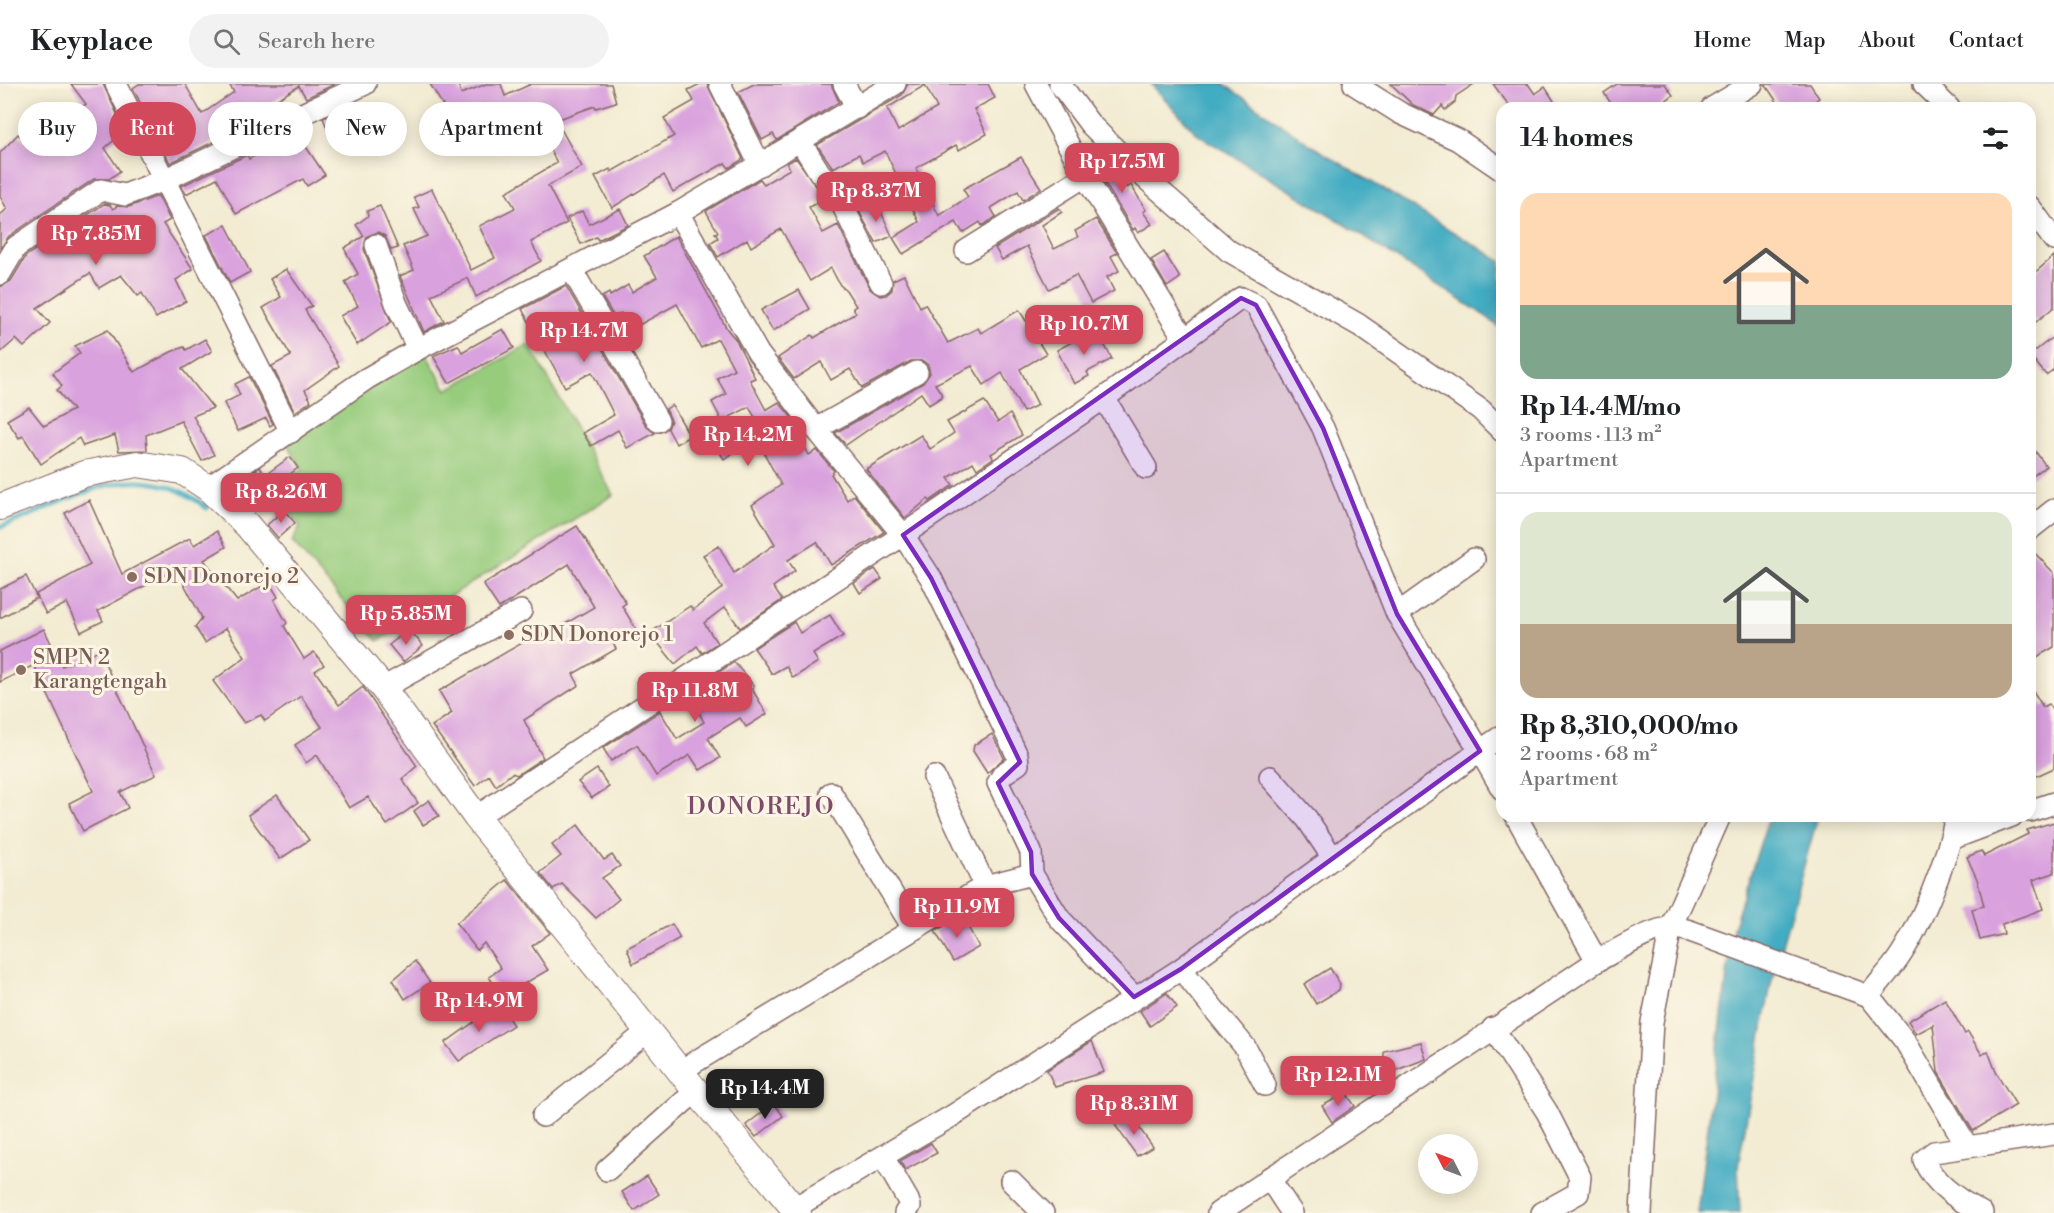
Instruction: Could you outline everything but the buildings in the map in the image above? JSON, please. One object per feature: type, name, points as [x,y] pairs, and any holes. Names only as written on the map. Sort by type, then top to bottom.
[{"type":"main road","points":[[0,507],[84,474],[137,464],[182,471],[208,488],[247,525],[383,688],[476,817],[688,1081],[796,1210]]},
{"type":"street","points":[[116,84],[166,179],[291,432]]},
{"type":"street","points":[[0,274],[16,247],[101,190],[125,195],[166,179],[365,84]]},
{"type":"street","points":[[720,84],[760,165]]},
{"type":"street","points":[[844,84],[857,108]]},
{"type":"street","points":[[208,488],[366,379],[418,349],[678,213],[895,84]]},
{"type":"street","points":[[1036,84],[1084,176],[1185,340]]},
{"type":"street","points":[[1060,84],[1090,124],[1135,169],[1228,251],[1359,325],[1481,410],[1496,425]]},
{"type":"street","points":[[1354,84],[1400,112],[1458,140],[1496,166]]},
{"type":"street","points":[[1722,102],[1752,84]]},
{"type":"street","points":[[1924,84],[1943,102]]},
{"type":"street","points":[[800,141],[820,173],[833,186],[880,282]]},
{"type":"street","points":[[966,251],[1084,176]]},
{"type":"street","points":[[678,213],[758,353],[816,429],[903,535],[931,578],[1017,755],[1018,764],[1003,774],[998,783],[1031,852],[1032,874],[1059,918],[1134,997]]},
{"type":"street","points":[[2036,215],[2054,240]]},
{"type":"street","points":[[376,245],[396,303],[418,349]]},
{"type":"street","points":[[572,270],[658,421]]},
{"type":"street","points":[[476,817],[903,535],[1104,398],[1241,298],[1256,305],[1323,428],[1397,614],[1496,779]]},
{"type":"street","points":[[816,429],[917,372]]},
{"type":"street","points":[[1104,398],[1146,468]]},
{"type":"street","points":[[2036,524],[2054,510]]},
{"type":"street","points":[[1397,614],[1474,559]]},
{"type":"street","points":[[383,688],[521,611]]},
{"type":"street","points":[[796,1210],[1081,1036],[1134,997],[1181,969],[1496,740]]},
{"type":"street","points":[[934,777],[985,886]]},
{"type":"street","points":[[1270,777],[1307,819],[1333,858]]},
{"type":"street","points":[[831,794],[913,928]]},
{"type":"street","points":[[2036,808],[2054,803]]},
{"type":"street","points":[[1519,822],[1597,961]]},
{"type":"street","points":[[1641,1213],[1652,1022],[1718,822]]},
{"type":"street","points":[[1869,996],[1898,958],[1918,921],[1951,839],[1955,822]]},
{"type":"street","points":[[1951,839],[1996,822]]},
{"type":"street","points":[[607,1170],[688,1081],[913,928],[985,886],[1032,874]]},
{"type":"street","points":[[1218,1213],[1597,961],[1642,937],[1681,929],[1869,996],[1905,1041],[1967,1146]]},
{"type":"street","points":[[1181,969],[1245,1047],[1265,1085]]},
{"type":"street","points":[[1493,1028],[1547,1112],[1580,1177],[1578,1193],[1542,1213]]},
{"type":"street","points":[[543,1116],[648,1031]]},
{"type":"street","points":[[1982,1213],[1953,1196],[1928,1171],[1924,1160],[1934,1152],[2054,1134]]},
{"type":"street","points":[[883,1157],[908,1200],[910,1206],[905,1213]]},
{"type":"street","points":[[1269,1178],[1292,1213]]},
{"type":"street","points":[[1011,1181],[1043,1213]]},
{"type":"highlighted area","points":[[1241,298],[1256,305],[1323,428],[1397,614],[1480,751],[1181,969],[1134,997],[1059,918],[1032,874],[1031,852],[998,783],[1020,762],[931,578],[903,535]]},
{"type":"green space","points":[[529,344],[613,495],[378,641],[292,542],[300,526],[276,491],[303,469],[287,444],[368,387],[426,354],[447,390]]},
{"type":"water","points":[[1151,84],[1224,84],[1314,147],[1496,258],[1496,325],[1335,218],[1198,135]]},
{"type":"water","points":[[1767,822],[1816,822],[1771,984],[1738,1166],[1740,1213],[1697,1213],[1733,928]]},
{"type":"waterway","points":[[0,527],[78,495],[104,486],[129,482],[155,483],[181,491],[207,508]]},
{"type":"place","name":"SDN Donorejo 2","points":[[132,577]]},
{"type":"place","name":"SDN Donorejo 1","points":[[509,635]]},
{"type":"place","name":"SMPN 2 Karangtengah","points":[[21,670]]},
{"type":"district","name":"DONOREJO","points":[[761,807]]}]
